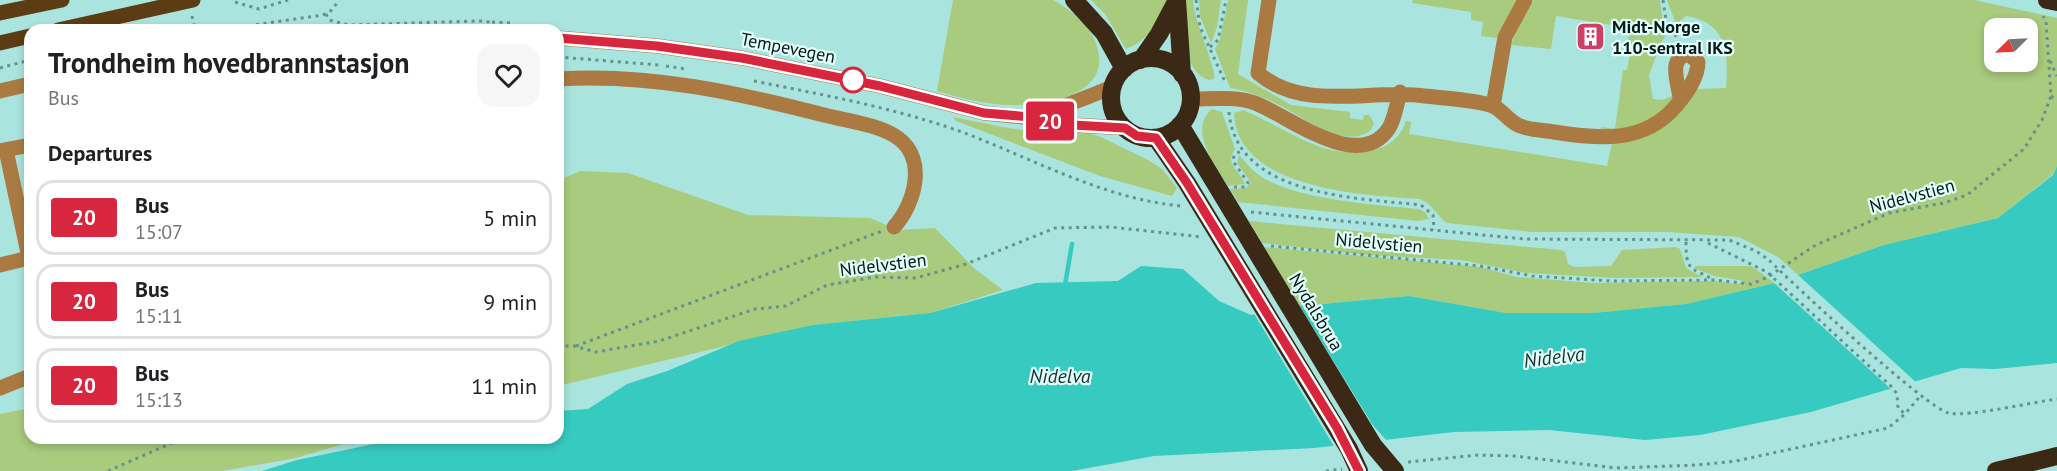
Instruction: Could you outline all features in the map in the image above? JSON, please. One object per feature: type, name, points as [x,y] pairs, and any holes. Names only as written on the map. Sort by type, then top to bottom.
[{"type":"highway","points":[[1074,0],[1104,33],[1124,69]]},
{"type":"highway","points":[[1177,0],[1182,74],[1190,90],[1191,99],[1186,117],[1180,125],[1165,136],[1156,138],[1137,136],[1125,128],[1115,116],[1112,106],[1113,86],[1124,69],[1141,60],[1159,34],[1177,0]]},
{"type":"highway","points":[[2043,4],[2057,2]]},
{"type":"highway","points":[[1141,60],[1168,62],[1182,74]]},
{"type":"highway","name":"Nydalsbrua","points":[[1180,125],[1206,172],[1373,445],[1398,467]]},
{"type":"highway","points":[[1156,138],[1187,183],[1349,449],[1353,470]]},
{"type":"highway","points":[[1996,471],[2057,456]]},
{"type":"main road","points":[[0,13],[62,0]]},
{"type":"main road","points":[[85,24],[193,0]]},
{"type":"main road","points":[[0,43],[24,37]]},
{"type":"street","points":[[1269,0],[1258,74],[1268,82],[1290,92],[1330,96],[1400,92],[1493,105],[1519,126],[1605,138],[1632,134],[1666,117],[1680,101],[1675,69],[1677,60],[1684,54]]},
{"type":"street","points":[[1493,105],[1505,37],[1525,0]]},
{"type":"street","name":"Tempevegen","points":[[564,38],[657,46],[742,58],[868,84],[984,113],[1043,118],[1056,124],[1125,128]]},
{"type":"street","points":[[564,79],[604,76],[670,83],[753,97],[863,125],[897,138],[910,151],[915,164],[912,199],[905,215],[894,227]]},
{"type":"street","points":[[0,91],[24,85]]},
{"type":"street","points":[[1043,118],[1051,111],[1092,97],[1113,86]]},
{"type":"street","points":[[1191,99],[1228,98],[1255,104],[1325,140],[1364,144],[1384,134],[1391,125],[1400,92]]},
{"type":"street","points":[[24,146],[3,151],[24,236]]},
{"type":"street","points":[[0,265],[24,261]]},
{"type":"street","points":[[0,388],[24,378]]},
{"type":"path","points":[[235,2],[259,9],[288,0]]},
{"type":"path","points":[[259,24],[326,14],[339,0]]},
{"type":"path","points":[[1196,0],[1198,19],[1228,87],[1231,128],[1246,156],[1264,172],[1286,181],[1325,191],[1421,205],[1432,215],[1434,230]]},
{"type":"path","points":[[1210,47],[1218,40],[1226,0]]},
{"type":"path","points":[[1663,0],[1668,33],[1672,29],[1684,54]]},
{"type":"path","name":"Nidelvstien","points":[[1267,246],[1480,266],[1532,276],[1612,281],[1715,280],[1751,284],[1758,282],[1789,265],[1814,246],[1889,213],[1944,203],[1967,195],[2024,149],[2042,120],[2051,96],[2043,4]]},
{"type":"path","points":[[326,14],[329,20],[342,24]]},
{"type":"path","points":[[192,16],[194,24]]},
{"type":"path","points":[[370,24],[434,21],[512,23]]},
{"type":"path","points":[[2049,60],[2057,76]]},
{"type":"path","points":[[0,68],[24,62]]},
{"type":"path","points":[[2051,96],[2057,100]]},
{"type":"path","points":[[906,115],[961,132],[1122,195],[1183,206]]},
{"type":"path","points":[[1246,212],[1571,241],[1706,242],[1730,240],[1756,251],[1768,260],[1912,388],[1943,412],[1954,414],[2057,399]]},
{"type":"path","points":[[574,346],[894,227]]},
{"type":"path","name":"Nidelvstien","points":[[564,346],[574,346],[596,352],[659,341],[755,309],[786,306],[827,285],[876,277],[916,278],[966,264],[1055,228],[1111,227],[1211,238]]},
{"type":"path","points":[[1686,242],[1687,264],[1691,269],[1715,280]]},
{"type":"path","points":[[1706,242],[1767,272],[1897,394],[1898,408],[1905,414]]},
{"type":"path","points":[[1398,467],[1478,455],[1514,456],[1616,468],[1736,461],[1877,432],[1888,428],[1905,414],[1921,395]]},
{"type":"path","points":[[108,471],[169,444]]},
{"type":"path","points":[[1326,471],[1353,470]]},
{"type":"green space","points":[[953,0],[1053,0],[1075,15],[1092,34],[1098,50],[1099,66],[1093,79],[1083,89],[1068,96],[1035,104],[1005,105],[979,102],[937,91]]},
{"type":"green space","points":[[1091,0],[1167,0],[1161,15],[1147,36],[1126,49],[1105,14]]},
{"type":"green space","points":[[1186,0],[1193,0],[1214,79],[1209,80],[1200,75],[1193,67],[1189,57],[1185,33]]},
{"type":"green space","points":[[1199,0],[1221,0],[1217,27],[1211,43],[1200,16]]},
{"type":"green space","points":[[1228,0],[1248,0],[1238,74],[1291,105],[1350,112],[1350,118],[1363,120],[1364,115],[1369,115],[1374,123],[1371,130],[1360,135],[1336,134],[1324,130],[1267,99],[1230,88],[1215,49],[1220,39]]},
{"type":"green space","points":[[1413,0],[1518,0],[1499,38],[1481,36],[1483,22],[1471,20],[1471,12],[1412,3]]},
{"type":"green space","points":[[1534,0],[1660,0],[1665,37],[1649,75],[1653,99],[1662,100],[1672,96],[1673,105],[1635,129],[1601,130],[1601,127],[1615,129],[1623,70],[1627,70],[1630,54],[1626,53],[1630,28],[1556,16],[1551,49],[1511,45],[1520,22]]},
{"type":"green space","points":[[1667,0],[1974,0],[2057,18],[2057,166],[2053,174],[1998,218],[1884,245],[1798,275],[1778,257],[1739,237],[1666,232],[1532,232],[1447,223],[1420,199],[1368,195],[1307,183],[1279,173],[1256,158],[1241,139],[1234,113],[1243,110],[1309,143],[1343,152],[1381,148],[1392,142],[1406,121],[1411,122],[1409,134],[1607,166],[1612,143],[1696,89],[1726,88],[1727,62],[1722,41],[1717,32],[1699,19],[1686,16],[1676,24]]},
{"type":"green space","points":[[1212,109],[1222,112],[1235,149],[1232,154],[1232,163],[1245,184],[1228,186],[1206,148],[1202,127],[1205,117]]},
{"type":"green space","points":[[953,117],[1040,132],[1089,133],[1148,160],[1162,169],[1177,188],[1172,196],[1100,176],[956,121]]},
{"type":"green space","points":[[1239,155],[1259,175],[1284,187],[1321,197],[1419,209],[1425,212],[1429,219],[1418,221],[1238,202],[1230,189],[1246,188],[1251,183],[1237,163]]},
{"type":"green space","points":[[581,171],[628,173],[748,215],[870,218],[898,230],[935,228],[975,269],[1003,290],[930,313],[813,325],[564,385],[564,178]]},
{"type":"green space","points":[[1249,221],[1561,250],[1565,252],[1568,264],[1574,267],[1611,266],[1622,250],[1676,247],[1680,249],[1686,268],[1702,277],[1617,278],[1526,273],[1461,260],[1368,255],[1262,243]]},
{"type":"green space","points":[[1264,247],[1480,267],[1517,277],[1594,283],[1714,281],[1738,284],[1744,281],[1714,276],[1694,268],[1696,266],[1751,266],[1775,283],[1686,304],[1593,313],[1506,313],[1409,296],[1300,306]]},
{"type":"green space","points":[[24,409],[24,444],[344,444],[296,458],[222,471],[0,471],[0,414]]},
{"type":"water","name":"Nidelva","points":[[2057,166],[2057,363],[1995,369],[1961,368],[1811,412],[1700,435],[1645,440],[1549,430],[1454,432],[1314,448],[1154,456],[1072,471],[262,471],[297,460],[374,444],[564,444],[564,411],[588,409],[627,384],[667,371],[739,341],[813,325],[930,313],[1036,283],[1118,281],[1141,266],[1183,269],[1219,301],[1251,315],[1300,306],[1409,296],[1506,313],[1593,313],[1686,304],[1775,283],[1884,245],[1998,218],[2053,175]]},
{"type":"pier","points":[[1796,273],[1917,383],[1892,390],[1772,281]]},
{"type":"pier","points":[[1298,303],[1372,424],[1387,441],[1335,448],[1253,312]]},
{"type":"waterway","points":[[1065,285],[1072,244]]},
{"type":"bus line","name":"20","points":[[564,38],[657,46],[742,58],[880,86],[984,113],[1020,118],[1043,118],[1056,124],[1125,128],[1137,136],[1156,138],[1187,183],[1337,428],[1359,471]]},
{"type":"place","name":"Midt-Norge 110-sentral IKS","points":[[1591,37]]}]
